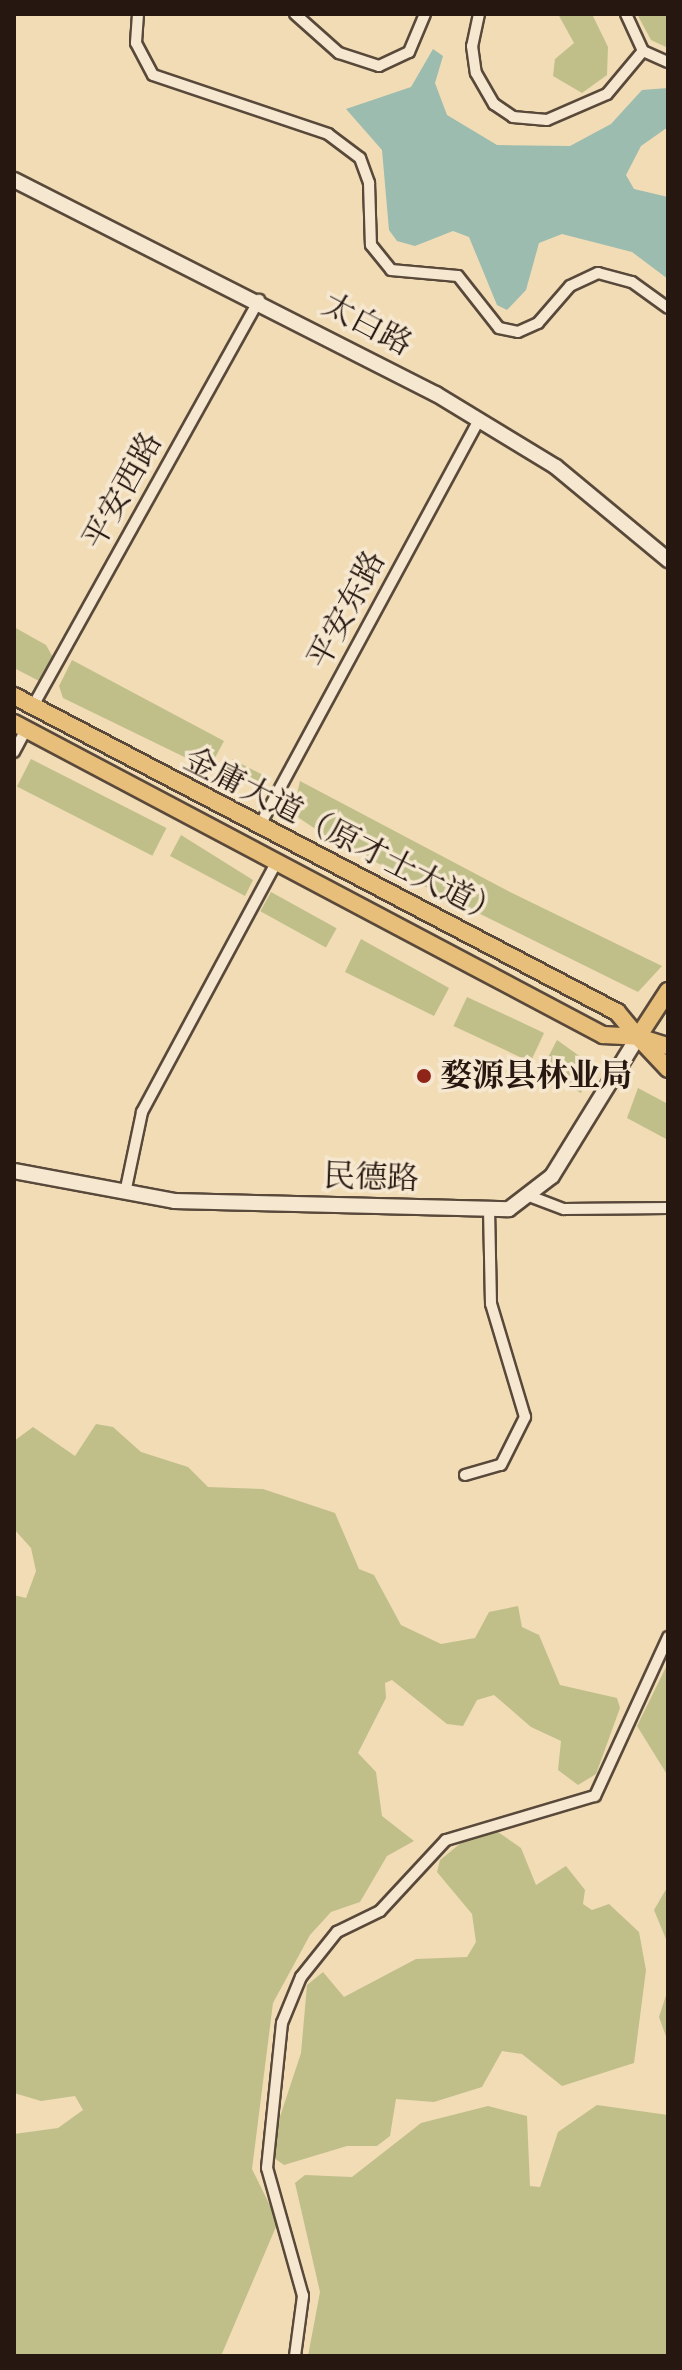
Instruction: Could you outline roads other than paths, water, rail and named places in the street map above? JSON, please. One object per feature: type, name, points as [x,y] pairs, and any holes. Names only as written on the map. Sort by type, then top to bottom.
[{"type":"main road","name":"金庸大道（原才士大道）","points":[[14,696],[617,1012],[668,1069]]},
{"type":"main road","name":"金庸大道（原才士大道）","points":[[20,726],[603,1035],[638,1037],[668,1046]]},
{"type":"main road","points":[[638,1037],[668,991]]},
{"type":"street","points":[[138,14],[136,43],[153,75],[328,134],[360,158],[369,183],[371,245],[391,270],[458,276],[499,328],[518,332],[538,323],[570,286],[598,273],[632,282],[668,308]]},
{"type":"street","points":[[295,14],[339,53],[379,66],[409,52],[425,14]]},
{"type":"street","points":[[479,14],[472,46],[476,73],[494,104],[513,117],[547,120],[607,94],[643,51]]},
{"type":"street","points":[[626,14],[643,51],[668,62]]},
{"type":"street","name":"太白路","points":[[14,180],[259,300],[479,420],[556,467],[668,560]]},
{"type":"street","name":"平安西路","points":[[33,706],[259,300]]},
{"type":"street","name":"平安东路","points":[[260,825],[479,420]]},
{"type":"street","points":[[14,752],[20,726]]},
{"type":"street","points":[[125,1193],[142,1112],[277,861]]},
{"type":"street","points":[[638,1037],[532,1197],[564,1209],[668,1208]]},
{"type":"street","name":"民德路","points":[[14,1171],[125,1193],[489,1211],[532,1197]]},
{"type":"street","points":[[465,1475],[501,1465],[525,1417],[491,1304],[489,1211]]},
{"type":"street","points":[[295,2356],[303,2296],[267,2168],[282,2023],[301,1977],[337,1932],[380,1911],[446,1840],[595,1796],[668,1637]]},
{"type":"place","name":"婺源县林业局","points":[[424,1076]]}]
